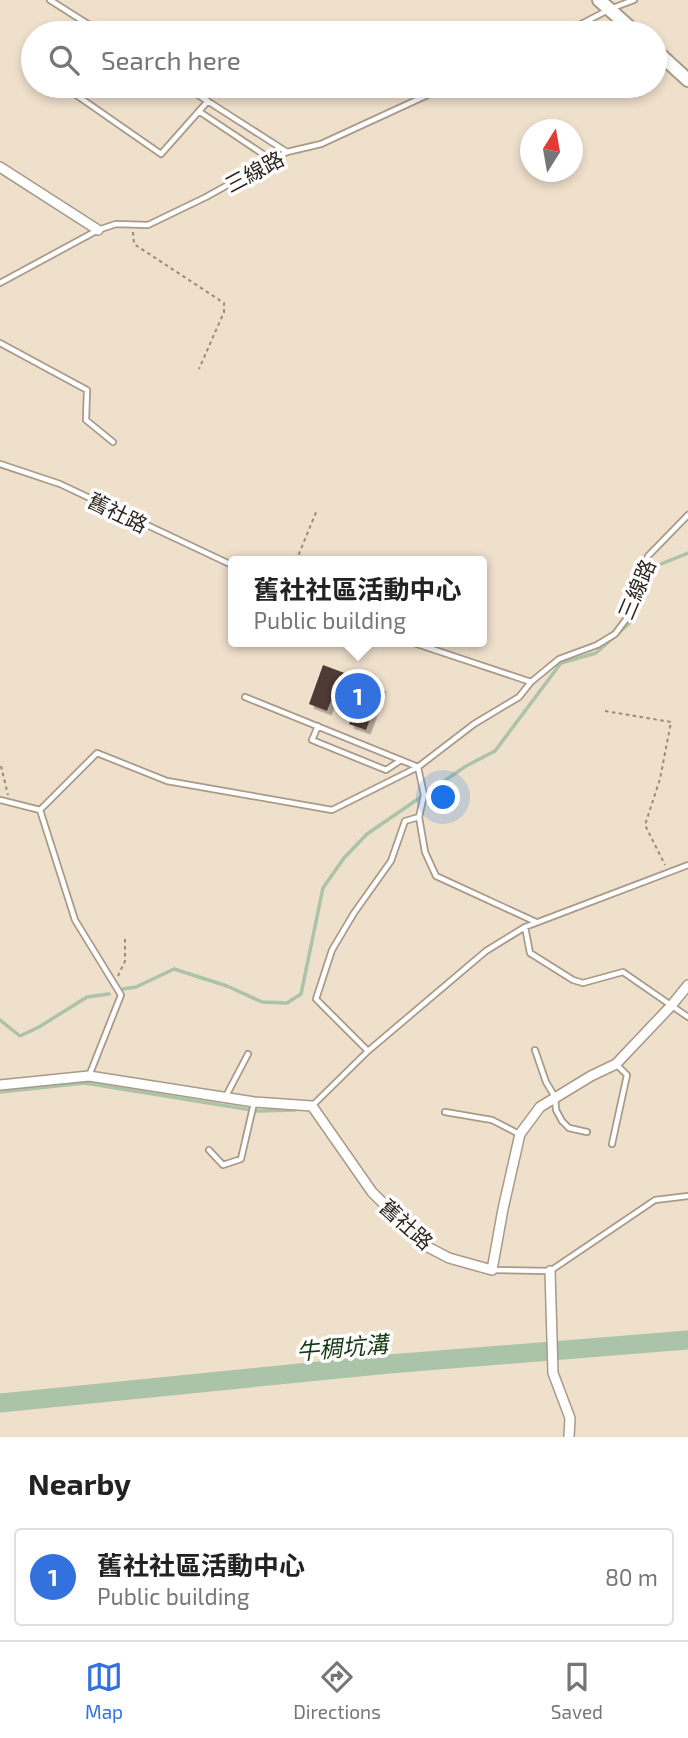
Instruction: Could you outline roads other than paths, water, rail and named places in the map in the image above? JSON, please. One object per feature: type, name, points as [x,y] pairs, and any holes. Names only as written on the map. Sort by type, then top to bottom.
[{"type":"street","points":[[599,0],[623,21]]},
{"type":"street","points":[[667,61],[688,80]]},
{"type":"street","points":[[0,167],[98,230]]},
{"type":"street","points":[[492,1270],[520,1134],[540,1107],[616,1064],[688,985]]},
{"type":"street","points":[[0,1085],[89,1076],[254,1102],[312,1106]]},
{"type":"street","name":"舊社路","points":[[312,1106],[372,1192],[426,1246],[449,1258],[492,1270]]},
{"type":"street","points":[[550,1271],[553,1373],[570,1418],[569,1437]]},
{"type":"lane","points":[[50,0],[83,21]]},
{"type":"lane","points":[[587,21],[634,0]]},
{"type":"lane","points":[[80,98],[161,154],[208,101]]},
{"type":"lane","points":[[203,98],[287,152]]},
{"type":"lane","name":"三線路","points":[[0,283],[98,230],[116,223],[148,225],[206,197],[287,152],[321,144],[421,98]]},
{"type":"lane","points":[[200,112],[272,160]]},
{"type":"lane","points":[[0,343],[87,390],[86,420],[113,442]]},
{"type":"lane","name":"舊社路","points":[[0,464],[60,484],[228,563]]},
{"type":"lane","name":"三線路","points":[[531,682],[559,659],[597,645],[615,634],[630,614],[648,556],[688,515]]},
{"type":"lane","points":[[40,810],[97,753],[167,781],[297,806],[332,810],[418,767],[474,724],[519,697],[531,682],[426,647]]},
{"type":"lane","points":[[244,696],[418,767]]},
{"type":"lane","points":[[318,726],[312,740],[386,770],[401,760]]},
{"type":"lane","points":[[418,767],[424,795],[419,817],[425,852],[436,876],[537,922]]},
{"type":"lane","points":[[0,800],[40,810]]},
{"type":"lane","points":[[40,810],[75,920],[113,987],[121,995],[89,1076]]},
{"type":"lane","points":[[368,1051],[317,999],[332,950],[354,913],[391,861],[405,821],[419,817]]},
{"type":"lane","points":[[312,1106],[368,1051],[486,951],[525,927],[688,865]]},
{"type":"lane","points":[[525,927],[530,953],[573,980],[583,983],[623,972],[688,1017]]},
{"type":"lane","points":[[535,1050],[562,1121],[569,1128],[587,1132]]},
{"type":"lane","points":[[226,1097],[248,1054]]},
{"type":"lane","points":[[612,1144],[627,1075],[616,1064]]},
{"type":"lane","points":[[209,1150],[223,1165],[241,1159],[254,1102]]},
{"type":"lane","points":[[446,1112],[492,1120],[520,1134]]},
{"type":"lane","points":[[492,1270],[550,1271],[655,1199],[688,1196]]},
{"type":"waterway","points":[[123,989],[136,987],[174,969],[227,986],[262,1002],[287,1003],[301,994],[323,888],[344,858],[367,834],[466,766],[495,751],[561,663],[596,653],[632,621],[656,566],[688,553]]},
{"type":"waterway","points":[[0,1020],[20,1036],[87,997],[109,994]]},
{"type":"waterway","points":[[0,1092],[85,1083],[258,1111],[295,1110]]},
{"type":"waterway","name":"牛稠坑溝","points":[[0,1403],[389,1364],[688,1340]]},
{"type":"place","name":"舊社社區活動中心","points":[[358,696]]}]
